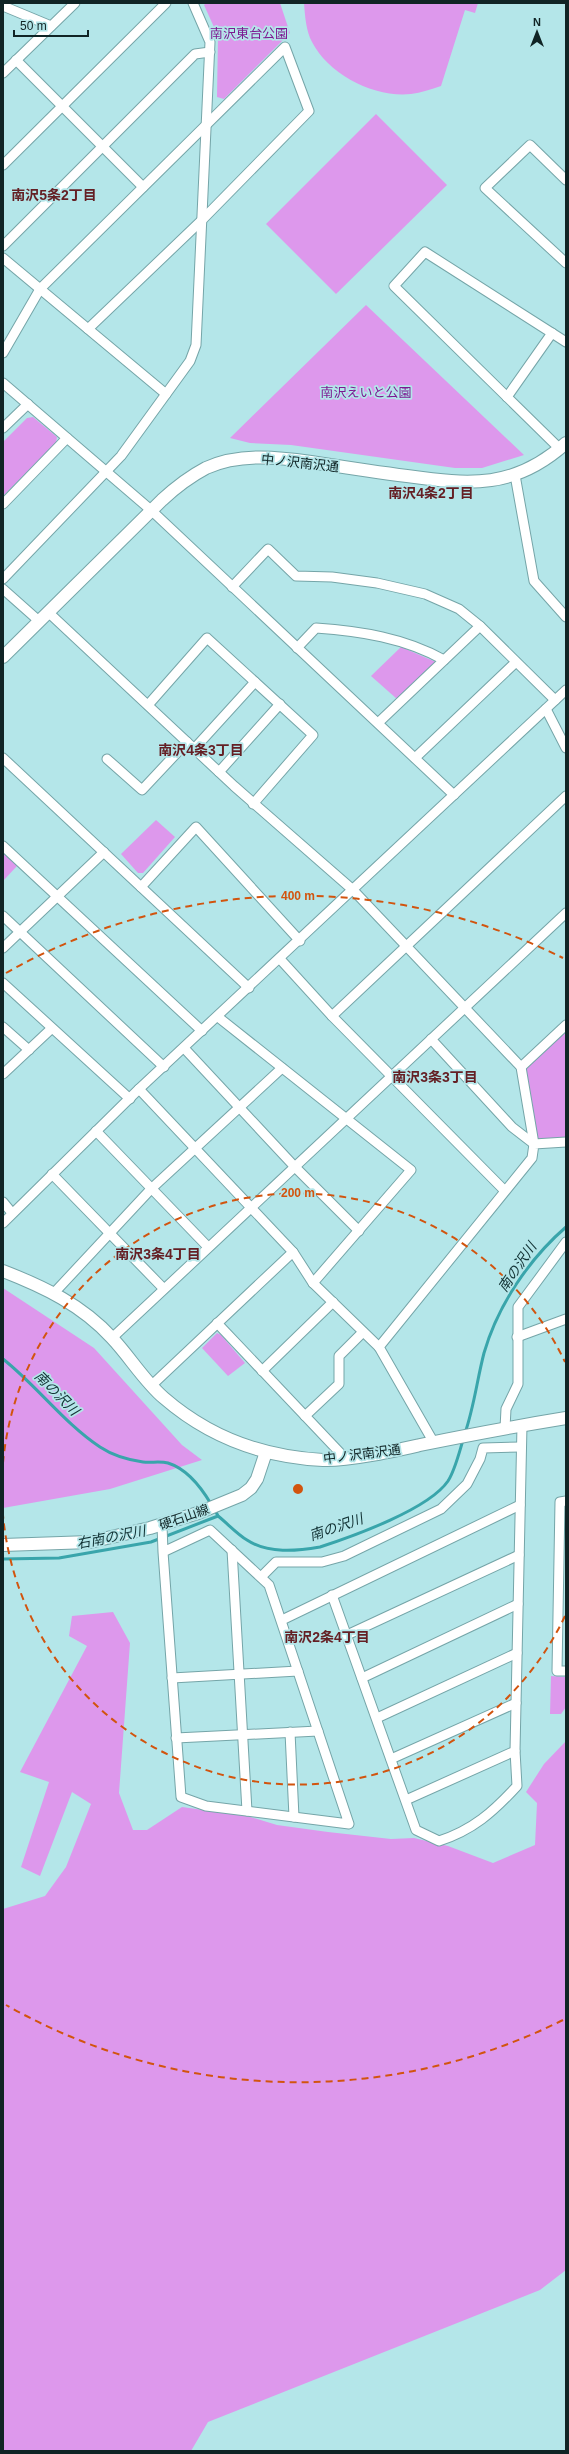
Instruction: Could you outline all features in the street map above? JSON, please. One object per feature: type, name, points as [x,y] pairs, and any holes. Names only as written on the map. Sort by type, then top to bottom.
[{"type":"street","points":[[3,73],[76,3]]},
{"type":"street","points":[[3,165],[166,3]]},
{"type":"street","points":[[3,579],[121,456],[190,361],[196,345],[210,52],[208,35],[193,3]]},
{"type":"street","points":[[3,6],[51,26]]},
{"type":"street","points":[[3,353],[40,289],[285,47],[309,111],[202,220],[88,329]]},
{"type":"street","points":[[3,246],[195,54],[210,52]]},
{"type":"street","points":[[16,60],[61,107],[143,187]]},
{"type":"street","points":[[566,180],[530,145],[485,188],[566,263]]},
{"type":"street","points":[[563,446],[508,397],[394,286],[425,252],[566,342]]},
{"type":"street","points":[[3,258],[166,394]]},
{"type":"street","points":[[508,397],[552,333]]},
{"type":"street","points":[[3,383],[152,512],[454,794]]},
{"type":"street","points":[[3,428],[28,404]]},
{"type":"street","points":[[3,504],[67,438]]},
{"type":"street","name":"中ノ沢南沢通","points":[[3,657],[38,621],[183,481],[208,468],[251,458],[293,459],[456,483],[488,481],[515,475],[539,463],[563,446]]},
{"type":"street","points":[[515,475],[534,581],[566,617]]},
{"type":"street","points":[[232,587],[268,549],[296,576],[332,577],[425,594],[459,609],[480,626],[555,700]]},
{"type":"street","points":[[3,589],[38,621]]},
{"type":"street","points":[[48,612],[253,804],[353,890],[407,945],[521,1067],[534,1144],[532,1158],[504,1190],[379,1347]]},
{"type":"street","points":[[378,723],[480,626]]},
{"type":"street","points":[[297,648],[316,628],[350,630],[392,639],[428,651],[444,660]]},
{"type":"street","points":[[148,706],[207,638],[280,704],[313,735],[253,804]]},
{"type":"street","points":[[415,758],[516,662]]},
{"type":"street","points":[[107,759],[142,790],[191,746],[255,682]]},
{"type":"street","points":[[3,1223],[139,1089],[300,941],[454,794],[566,690]]},
{"type":"street","points":[[219,772],[280,704]]},
{"type":"street","points":[[546,709],[566,748]]},
{"type":"street","points":[[3,758],[249,988]]},
{"type":"street","points":[[332,1016],[566,796]]},
{"type":"street","points":[[141,887],[196,827],[300,941]]},
{"type":"street","points":[[3,846],[202,1031]]},
{"type":"street","points":[[3,948],[104,852]]},
{"type":"street","points":[[112,1338],[163,1288],[566,913]]},
{"type":"street","points":[[3,916],[164,1067]]},
{"type":"street","points":[[280,959],[332,1016],[504,1190]]},
{"type":"street","points":[[3,983],[130,1099]]},
{"type":"street","points":[[218,1017],[344,1119],[411,1170],[313,1283]]},
{"type":"street","points":[[521,1067],[566,1024]]},
{"type":"street","points":[[3,1027],[29,1050]]},
{"type":"street","points":[[3,1074],[51,1028]]},
{"type":"street","points":[[431,1039],[512,1127],[534,1144],[566,1142]]},
{"type":"street","points":[[184,1048],[294,1166],[359,1231]]},
{"type":"street","points":[[54,1293],[109,1232],[151,1189],[282,1068]]},
{"type":"street","points":[[139,1089],[196,1147],[293,1252],[313,1283],[379,1347],[434,1443]]},
{"type":"street","points":[[96,1131],[208,1247]]},
{"type":"street","points":[[52,1174],[163,1288]]},
{"type":"street","points":[[3,1202],[12,1213]]},
{"type":"street","points":[[500,1429],[506,1409],[518,1384],[518,1307],[566,1242]]},
{"type":"street","points":[[152,1385],[293,1252]]},
{"type":"street","name":"中ノ沢南沢通","points":[[3,1271],[54,1293],[85,1313],[112,1338],[152,1385],[193,1421],[226,1439],[266,1452],[325,1460],[388,1452],[522,1424],[566,1418]]},
{"type":"street","points":[[262,1371],[333,1302]]},
{"type":"street","points":[[517,1337],[566,1319]]},
{"type":"street","points":[[217,1323],[344,1457]]},
{"type":"street","points":[[305,1416],[339,1384],[339,1356],[363,1332]]},
{"type":"street","points":[[332,1595],[392,1759],[416,1830],[439,1840],[460,1834],[493,1811],[517,1786],[515,1751],[522,1424]]},
{"type":"street","points":[[261,1577],[276,1562],[322,1562],[344,1556],[441,1509],[466,1484],[480,1459],[483,1448],[521,1447]]},
{"type":"street","name":"硬石山線","points":[[3,1545],[90,1542],[162,1525],[198,1513],[242,1495],[251,1488],[257,1479],[266,1452]]},
{"type":"street","points":[[566,1502],[560,1502],[557,1671],[566,1671]]},
{"type":"street","points":[[282,1620],[520,1505]]},
{"type":"street","points":[[162,1525],[163,1552],[180,1797],[206,1806],[349,1824],[282,1620],[269,1585],[210,1530],[163,1552]]},
{"type":"street","points":[[232,1550],[247,1811]]},
{"type":"street","points":[[347,1635],[519,1555]]},
{"type":"street","points":[[362,1678],[518,1604]]},
{"type":"street","points":[[377,1718],[517,1653]]},
{"type":"street","points":[[172,1678],[298,1670]]},
{"type":"street","points":[[392,1759],[516,1704]]},
{"type":"street","points":[[176,1738],[318,1731]]},
{"type":"street","points":[[290,1732],[294,1817]]},
{"type":"street","points":[[406,1800],[515,1751]]},
{"type":"green space","name":"南沢東台公園","points":[[206,3],[280,3],[290,33],[224,99],[217,97],[218,36],[204,5]]},
{"type":"green space","points":[[304,3],[478,3],[475,13],[465,10],[441,86],[411,94],[397,94],[368,88],[354,82],[330,65],[320,54],[310,38],[306,23]]},
{"type":"green space","points":[[376,114],[447,185],[336,294],[266,224]]},
{"type":"green space","name":"南沢えいと公園","points":[[366,305],[524,455],[482,468],[455,468],[291,445],[250,443],[230,438]]},
{"type":"green space","points":[[33,417],[57,437],[56,443],[3,496],[3,442],[27,418]]},
{"type":"green space","points":[[401,647],[436,662],[397,699],[371,676]]},
{"type":"green space","points":[[156,820],[175,837],[143,873],[138,873],[121,854]]},
{"type":"green space","points":[[3,853],[17,866],[3,881]]},
{"type":"green space","points":[[566,1025],[566,1142],[534,1144],[521,1067]]},
{"type":"green space","points":[[3,1288],[94,1348],[182,1445],[202,1460],[110,1489],[3,1508]]},
{"type":"green space","points":[[217,1333],[221,1335],[245,1363],[228,1376],[202,1348]]},
{"type":"green space","points":[[113,1612],[130,1643],[119,1793],[133,1830],[147,1830],[182,1807],[247,1816],[277,1825],[328,1832],[391,1839],[414,1838],[448,1846],[493,1863],[535,1845],[537,1803],[526,1792],[544,1764],[566,1741],[566,2270],[540,2290],[208,2422],[191,2451],[3,2451],[3,1909],[45,1896],[66,1867],[91,1804],[72,1792],[40,1876],[21,1867],[49,1782],[20,1772],[87,1646],[69,1636],[72,1616]]},
{"type":"green space","points":[[551,1676],[566,1677],[566,1707],[561,1714],[550,1714]]},
{"type":"waterway","name":"南の沢川","points":[[465,1433],[471,1413],[484,1353],[490,1335],[506,1300],[527,1268],[566,1227]]},
{"type":"waterway","name":"南の沢川","points":[[3,1359],[74,1427],[100,1447],[115,1455],[132,1460],[165,1462],[175,1466],[193,1479],[211,1504]]},
{"type":"waterway","name":"南の沢川","points":[[215,1510],[218,1516],[243,1538],[264,1548],[302,1550],[320,1547],[370,1529],[425,1502],[448,1481],[457,1461],[463,1440]]},
{"type":"waterway","name":"右南の沢川","points":[[3,1559],[59,1558],[151,1542],[218,1516]]},
{"type":"district","name":"南沢5条2丁目","points":[[54,195]]},
{"type":"district","name":"南沢4条2丁目","points":[[431,493]]},
{"type":"district","name":"南沢4条3丁目","points":[[201,750]]},
{"type":"district","name":"南沢3条3丁目","points":[[435,1077]]},
{"type":"district","name":"南沢3条4丁目","points":[[158,1254]]},
{"type":"district","name":"南沢2条4丁目","points":[[327,1637]]}]
